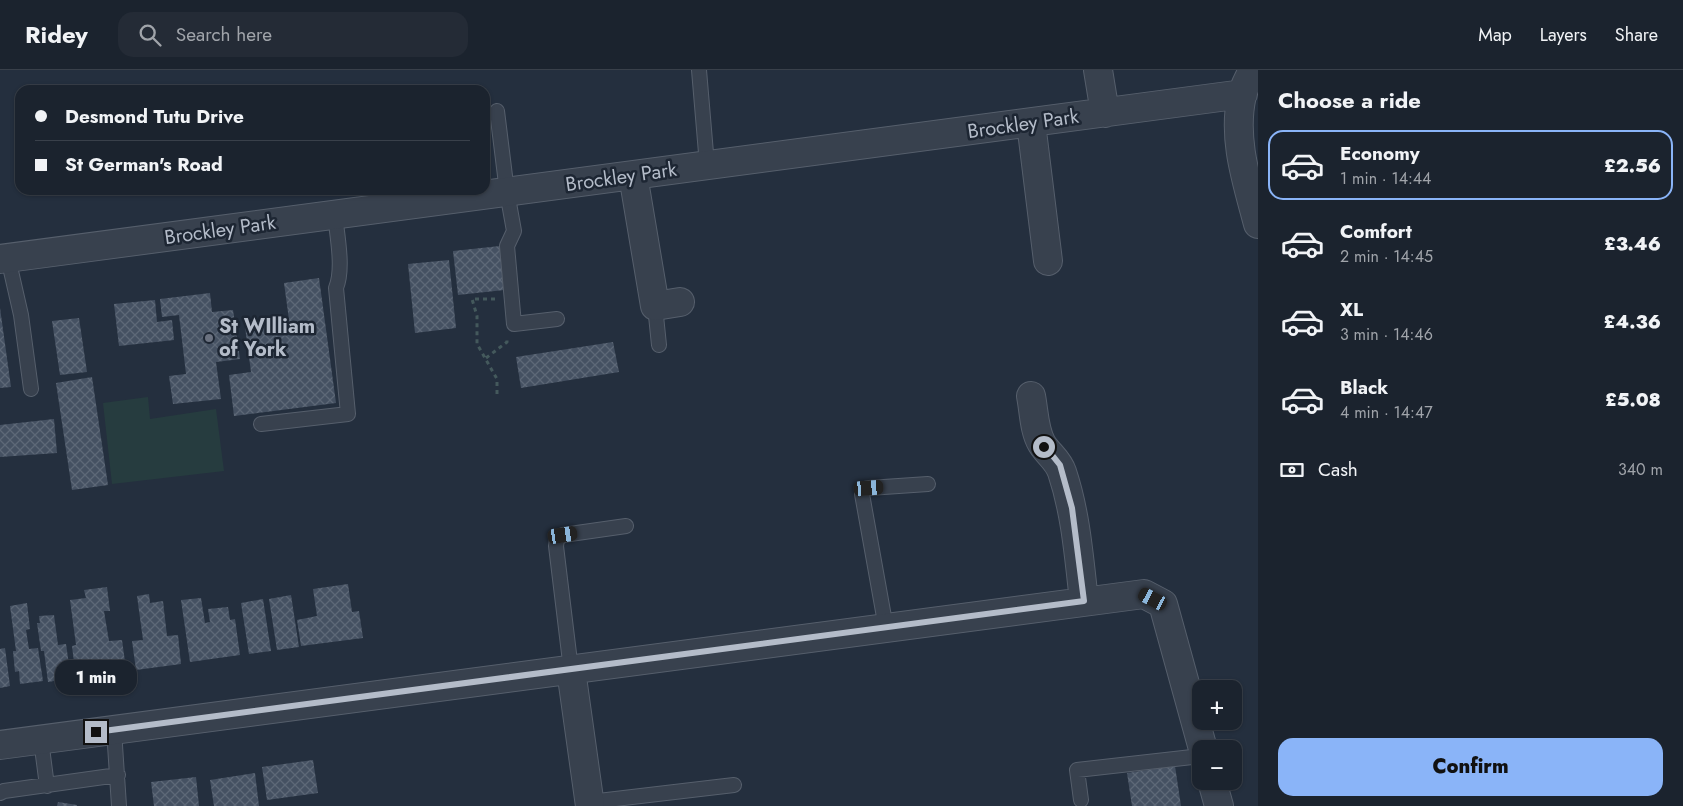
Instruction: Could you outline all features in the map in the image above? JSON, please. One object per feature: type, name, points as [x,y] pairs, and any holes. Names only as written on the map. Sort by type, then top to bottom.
[{"type":"street","points":[[1098,70],[1105,112]]},
{"type":"street","name":"Brockley Park","points":[[490,194],[1105,112],[1248,82]]},
{"type":"street","points":[[1248,82],[1238,134],[1245,178],[1258,224]]},
{"type":"street","points":[[1031,122],[1048,261]]},
{"type":"street","points":[[633,175],[668,304]]},
{"type":"street","name":"Brockley Park","points":[[4,258],[484,195]]},
{"type":"street","points":[[1031,396],[1041,442],[1060,465],[1072,508],[1084,601]]},
{"type":"street","points":[[0,745],[1144,594],[1163,604],[1201,740]]},
{"type":"street","points":[[571,670],[590,804]]},
{"type":"street","points":[[1214,790],[1218,806]]},
{"type":"lane","points":[[699,70],[707,165]]},
{"type":"lane","points":[[496,111],[514,232],[507,246],[514,324],[557,319]]},
{"type":"lane","points":[[261,424],[348,414],[336,288],[339,281],[339,263],[335,214]]},
{"type":"lane","points":[[4,258],[22,315],[31,389]]},
{"type":"lane","points":[[659,345],[668,304]]},
{"type":"lane","points":[[886,628],[862,494],[864,489],[928,484]]},
{"type":"lane","points":[[571,670],[556,546],[557,539],[563,535],[626,526]]},
{"type":"lane","points":[[114,730],[119,806]]},
{"type":"lane","points":[[41,740],[47,786]]},
{"type":"lane","points":[[1081,800],[1077,770],[1192,757]]},
{"type":"lane","points":[[0,793],[118,775]]},
{"type":"lane","points":[[590,804],[734,785]]},
{"type":"path","points":[[472,299],[477,316],[477,344],[497,378],[497,397]]},
{"type":"green space","points":[[148,397],[150,419],[216,409],[224,471],[112,484],[103,403]]},
{"type":"building","points":[[500,246],[504,290],[458,295],[453,251]]},
{"type":"building","points":[[449,260],[456,328],[415,333],[408,264]]},
{"type":"building","points":[[319,278],[336,403],[234,416],[229,375],[251,372],[245,327],[289,320],[284,283]]},
{"type":"building","name":"St WIlliam of York","points":[[210,293],[212,312],[233,310],[240,359],[216,362],[221,399],[173,404],[169,376],[186,374],[179,315],[162,317],[160,299]]},
{"type":"building","points":[[155,300],[157,322],[172,320],[174,340],[119,346],[114,304]]},
{"type":"building","points":[[0,308],[11,387],[0,388]]},
{"type":"building","points":[[79,318],[87,372],[60,375],[52,321]]},
{"type":"building","points":[[613,342],[619,372],[521,388],[516,357]]},
{"type":"building","points":[[92,377],[108,485],[72,490],[56,383]]},
{"type":"building","points":[[54,419],[57,453],[0,457],[0,425]]},
{"type":"building","points":[[348,584],[352,612],[359,611],[363,638],[301,646],[297,620],[317,616],[313,589]]},
{"type":"building","points":[[107,587],[110,611],[104,611],[109,641],[122,640],[126,669],[76,678],[72,646],[76,645],[70,600],[86,598],[84,590]]},
{"type":"building","points":[[149,594],[150,603],[163,601],[167,636],[178,635],[181,664],[136,670],[132,641],[143,640],[137,596]]},
{"type":"building","points":[[291,595],[299,647],[277,650],[269,599]]},
{"type":"building","points":[[201,598],[205,623],[210,622],[208,609],[228,607],[230,620],[235,619],[240,655],[190,662],[181,600]]},
{"type":"building","points":[[263,599],[271,651],[249,654],[241,603]]},
{"type":"building","points":[[27,603],[30,629],[26,630],[29,649],[38,648],[43,681],[20,684],[19,671],[15,672],[13,651],[16,651],[10,606]]},
{"type":"building","points":[[54,615],[58,645],[66,644],[71,678],[48,682],[44,651],[41,651],[37,623],[40,623],[39,616]]},
{"type":"building","points":[[5,648],[10,686],[0,688],[0,649]]},
{"type":"building","points":[[313,760],[318,793],[267,800],[262,767]]},
{"type":"building","points":[[1175,766],[1181,806],[1132,806],[1127,773]]},
{"type":"building","points":[[255,773],[259,806],[214,806],[210,780]]},
{"type":"building","points":[[196,777],[199,806],[154,806],[151,782]]},
{"type":"building","points":[[58,802],[77,805],[77,806],[57,806]]},
{"type":"place","name":"St WIlliam of York","points":[[209,338]]},
{"type":"route","points":[[96,732],[1084,601],[1072,508],[1060,465],[1044,447]]}]
